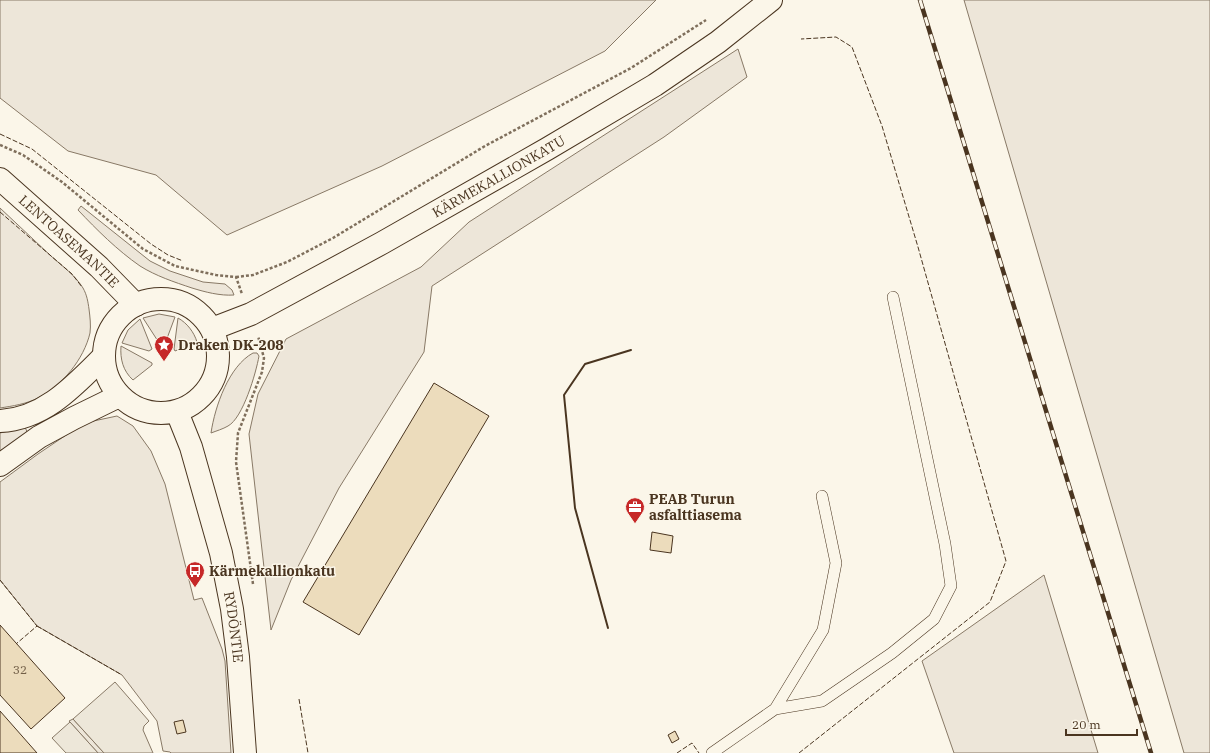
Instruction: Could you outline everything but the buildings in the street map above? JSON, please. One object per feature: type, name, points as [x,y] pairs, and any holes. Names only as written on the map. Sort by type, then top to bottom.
[{"type":"main road","name":"KÄRMEKALLIONKATU","points":[[212,329],[251,314],[437,212],[547,149],[655,85],[718,42],[770,0]]},
{"type":"main road","name":"LENTOASEMANTIE","points":[[0,179],[99,267],[136,305]]},
{"type":"main road","points":[[169,299],[185,304],[200,314],[212,329],[217,344],[219,359],[216,375],[209,388],[199,400],[189,407],[177,412],[159,414],[141,410],[129,404],[112,387],[105,369],[103,357],[104,344],[109,331],[120,316],[136,305],[152,300],[169,299]]},
{"type":"main road","points":[[0,421],[28,416],[47,406],[64,394],[103,357]]},
{"type":"main road","points":[[0,465],[39,437],[120,396]]},
{"type":"main road","name":"RYDÖNTIE","points":[[177,412],[191,447],[221,553],[232,609],[238,657],[244,753]]},
{"type":"lane","points":[[775,709],[822,701],[892,653],[934,619],[951,586],[945,544],[893,297]]},
{"type":"lane","points":[[712,753],[775,709],[823,630],[836,563],[822,496]]},
{"type":"path","points":[[0,145],[23,155],[62,182],[143,249],[175,266],[216,275],[236,277],[253,275],[287,262],[334,238],[485,146],[631,68],[709,18]]},
{"type":"path","points":[[236,277],[251,314],[264,358],[262,372],[238,433],[236,462],[253,592]]},
{"type":"shaded area","points":[[0,0],[656,0],[605,51],[382,166],[227,235],[156,175],[68,151],[0,98]]},
{"type":"shaded area","points":[[964,0],[1210,0],[1210,753],[1184,753]]},
{"type":"shaded area","points":[[738,49],[747,77],[664,137],[432,286],[424,352],[339,488],[291,580],[271,630],[249,434],[258,394],[286,339],[421,267],[469,222]]},
{"type":"shaded area","points":[[81,206],[150,261],[170,271],[203,282],[225,284],[232,290],[234,295],[207,292],[146,270],[123,253],[100,232],[78,210]]},
{"type":"shaded area","points":[[0,208],[80,283],[87,298],[90,315],[90,333],[83,352],[71,371],[47,393],[33,400],[0,408]]},
{"type":"shaded area","points":[[159,314],[175,317],[163,349],[143,318]]},
{"type":"shaded area","points":[[178,318],[190,328],[197,342],[175,351],[174,349]]},
{"type":"shaded area","points":[[140,319],[152,349],[149,351],[122,343],[128,330]]},
{"type":"shaded area","points":[[121,346],[152,363],[152,365],[133,380],[127,373],[123,364]]},
{"type":"shaded area","points":[[253,353],[257,353],[259,356],[252,384],[244,405],[234,421],[228,426],[211,433],[216,411],[224,388],[237,367],[244,359]]},
{"type":"shaded area","points":[[117,416],[133,426],[151,451],[165,484],[194,600],[202,598],[222,649],[225,661],[231,753],[171,753],[163,751],[157,721],[122,675],[37,626],[0,580],[0,482],[84,423]]},
{"type":"shaded area","points":[[25,427],[28,434],[0,451],[0,433]]},
{"type":"shaded area","points":[[1044,575],[1098,753],[954,753],[922,661]]},
{"type":"shaded area","points":[[115,682],[149,721],[144,726],[143,730],[153,753],[104,753],[73,719]]},
{"type":"shaded area","points":[[73,719],[104,753],[98,753],[69,721]]},
{"type":"shaded area","points":[[70,722],[98,753],[66,753],[52,738]]},
{"type":"railway","points":[[920,0],[1151,753]]},
{"type":"fence","points":[[799,753],[990,602],[1006,561],[918,247],[882,126],[852,47],[836,37],[801,39]]},
{"type":"fence","points":[[0,134],[32,149],[151,244],[168,255],[183,261]]},
{"type":"fence","points":[[0,212],[72,274],[82,287]]},
{"type":"fence","points":[[0,580],[37,626],[16,644]]},
{"type":"fence","points":[[37,626],[122,675]]},
{"type":"fence","points":[[299,699],[308,753]]},
{"type":"fence","points":[[677,753],[692,743],[699,753]]},
{"type":"wall","points":[[608,628],[575,508],[564,395],[585,364],[631,350]]},
{"type":"place","name":"Draken DK-208","points":[[164,362]]},
{"type":"place","name":"PEAB Turun asfalttiasema","points":[[635,524]]},
{"type":"place","name":"Kärmekallionkatu","points":[[195,588]]}]
